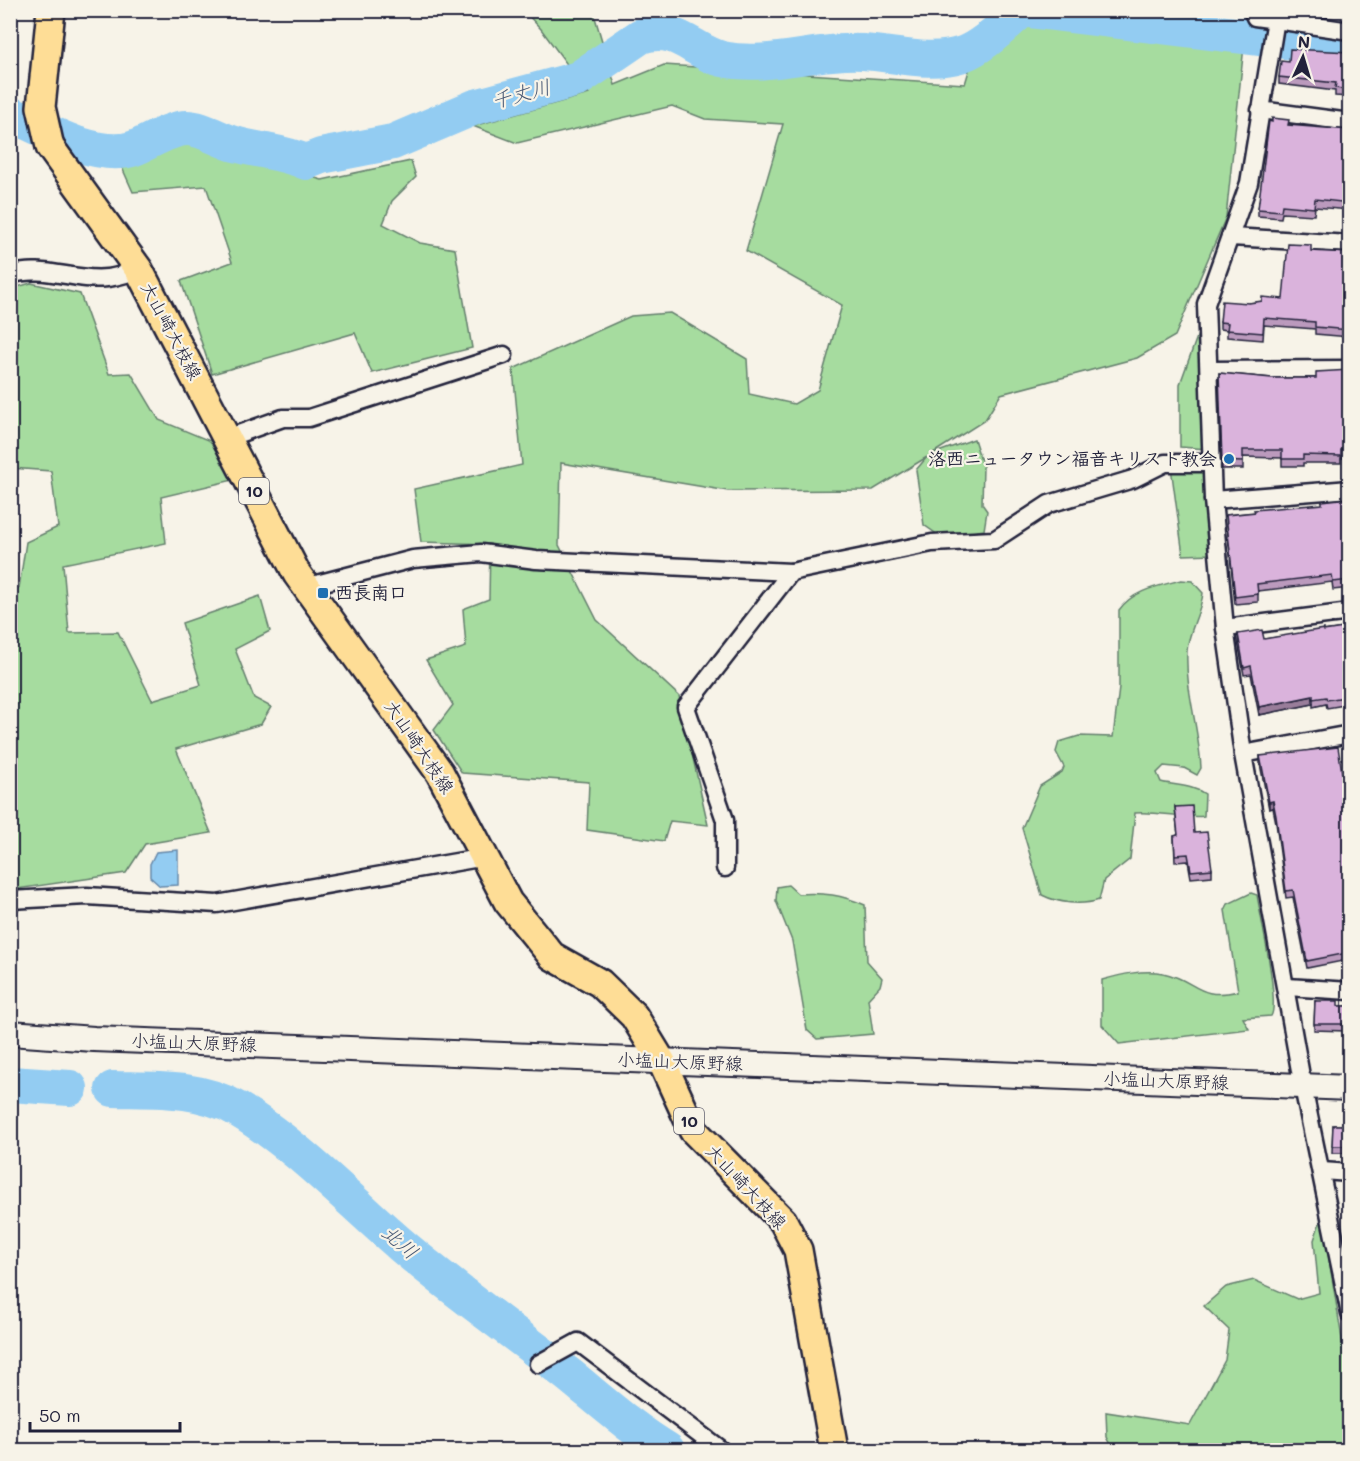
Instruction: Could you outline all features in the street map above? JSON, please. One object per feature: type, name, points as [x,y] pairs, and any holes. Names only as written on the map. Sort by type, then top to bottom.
[{"type":"main road","name":"大山崎大枝線","points":[[51,10],[41,107],[50,147],[139,270],[305,587],[440,772],[508,902],[552,956],[600,983],[634,1016],[662,1062],[693,1130],[783,1221],[798,1250],[834,1450]]},
{"type":"main road","name":"小塩山大原野線","points":[[10,1033],[662,1062],[1350,1088]]},
{"type":"street","points":[[1252,10],[1255,16],[1350,31]]},
{"type":"street","points":[[1276,19],[1249,183],[1206,304],[1213,500],[1225,628],[1243,754],[1287,987],[1303,1087],[1350,1314]]},
{"type":"street","points":[[1260,110],[1350,122]]},
{"type":"street","points":[[1231,237],[1350,244]]},
{"type":"street","points":[[10,275],[24,270],[107,278],[139,270]]},
{"type":"street","points":[[227,438],[283,418],[309,418],[504,356]]},
{"type":"street","points":[[1210,370],[1350,369]]},
{"type":"street","points":[[305,587],[413,559],[481,553],[536,560],[791,572],[932,543],[994,540],[1050,504],[1133,480],[1165,463],[1212,463]]},
{"type":"street","points":[[1213,500],[1350,489]]},
{"type":"street","points":[[725,868],[725,820],[686,707],[791,572]]},
{"type":"street","points":[[1225,628],[1350,612]]},
{"type":"street","points":[[1243,754],[1350,734]]},
{"type":"street","points":[[10,900],[87,896],[217,904],[485,857]]},
{"type":"street","points":[[1287,987],[1350,991]]},
{"type":"street","points":[[1322,1171],[1350,1173]]},
{"type":"street","points":[[537,1364],[578,1342],[721,1450]]},
{"type":"green space","points":[[524,11],[596,11],[594,14],[615,85],[664,65],[965,84],[971,64],[1028,21],[1244,46],[1226,217],[1175,336],[1137,358],[1001,394],[985,420],[930,455],[974,439],[983,467],[982,504],[987,511],[984,530],[941,537],[924,525],[916,470],[927,457],[873,490],[728,491],[561,463],[559,545],[597,620],[679,696],[708,825],[670,821],[664,841],[587,830],[589,782],[462,773],[434,730],[453,705],[426,660],[466,647],[463,609],[489,599],[490,544],[421,542],[414,489],[522,465],[513,369],[631,316],[670,313],[747,359],[749,394],[794,404],[818,390],[842,305],[746,251],[783,124],[705,119],[672,106],[517,143],[473,126],[589,94],[541,29]]},
{"type":"green space","points":[[184,141],[322,180],[411,161],[416,177],[392,201],[383,224],[420,243],[455,249],[472,348],[372,373],[355,333],[212,374],[181,281],[232,262],[206,186],[133,192],[120,163]]},
{"type":"green space","points":[[31,283],[80,294],[109,374],[131,373],[159,420],[215,443],[233,480],[161,497],[166,543],[63,564],[69,633],[118,632],[152,700],[201,685],[182,623],[260,596],[270,631],[235,649],[254,698],[271,707],[261,724],[176,749],[211,833],[145,844],[126,873],[10,890],[11,591],[19,588],[26,542],[58,527],[51,471],[11,468],[10,289]]},
{"type":"green space","points":[[1206,312],[1208,449],[1180,447],[1180,384]]},
{"type":"green space","points":[[1171,467],[1209,467],[1214,554],[1183,555]]},
{"type":"green space","points":[[1181,580],[1192,581],[1203,593],[1187,651],[1188,680],[1201,768],[1197,775],[1184,768],[1164,766],[1157,773],[1161,782],[1189,787],[1205,794],[1204,816],[1135,813],[1130,859],[1104,880],[1099,900],[1077,903],[1048,898],[1042,895],[1022,828],[1040,786],[1062,772],[1064,767],[1056,752],[1059,742],[1079,736],[1113,737],[1119,688],[1119,610],[1139,593]]},
{"type":"green space","points":[[788,885],[798,894],[832,895],[865,905],[867,961],[882,978],[880,986],[868,999],[873,1034],[817,1039],[807,1030],[792,941],[776,901],[777,887]]},
{"type":"green space","points":[[1251,893],[1257,895],[1268,958],[1273,995],[1271,1016],[1243,1018],[1249,1029],[1119,1044],[1102,1025],[1102,980],[1132,973],[1155,972],[1174,976],[1205,992],[1238,991],[1225,910],[1228,904]]},
{"type":"green space","points":[[1322,1216],[1349,1382],[1349,1450],[1114,1450],[1107,1437],[1106,1412],[1190,1425],[1225,1360],[1229,1330],[1204,1306],[1226,1287],[1254,1280],[1297,1299],[1319,1293],[1314,1240]]},
{"type":"water","points":[[178,850],[178,885],[160,886],[150,877],[150,864],[156,852]]},
{"type":"building","points":[[1290,49],[1350,52],[1350,90],[1335,88],[1336,83],[1279,77],[1281,61],[1289,62]]},
{"type":"building","points":[[1272,118],[1289,120],[1288,125],[1350,130],[1350,203],[1315,199],[1314,208],[1282,205],[1281,211],[1258,209],[1269,121],[1272,122]]},
{"type":"building","points":[[1288,244],[1311,245],[1311,251],[1350,253],[1350,330],[1315,327],[1315,322],[1264,318],[1263,333],[1227,330],[1228,323],[1220,322],[1222,301],[1249,303],[1262,301],[1262,297],[1283,299]]},
{"type":"building","points":[[1350,370],[1350,450],[1341,450],[1341,456],[1303,455],[1303,459],[1282,459],[1282,450],[1243,450],[1243,462],[1222,461],[1219,373],[1272,378],[1316,378],[1316,372]]},
{"type":"building","points":[[1349,498],[1350,580],[1333,582],[1332,575],[1257,584],[1258,594],[1235,597],[1226,515],[1322,504],[1322,501]]},
{"type":"building","points":[[1350,627],[1350,696],[1327,700],[1326,697],[1313,699],[1313,696],[1259,707],[1251,666],[1244,668],[1238,634],[1262,630],[1264,639]]},
{"type":"building","points":[[1338,747],[1350,801],[1350,806],[1345,806],[1350,831],[1350,962],[1347,953],[1307,961],[1293,890],[1286,891],[1276,816],[1273,801],[1269,802],[1260,756]]},
{"type":"building","points":[[1192,806],[1194,833],[1207,832],[1212,869],[1191,871],[1188,854],[1175,855],[1174,836],[1178,835],[1175,807]]},
{"type":"building","points":[[1315,1001],[1338,1001],[1338,1006],[1350,1006],[1350,1030],[1346,1029],[1346,1024],[1314,1024]]},
{"type":"building","points":[[1333,1125],[1350,1125],[1350,1146],[1332,1146]]},
{"type":"waterway","name":"千丈川","points":[[10,114],[54,135],[86,147],[102,150],[132,149],[166,133],[187,128],[199,130],[235,144],[306,162],[321,156],[393,142],[475,107],[578,79],[641,36],[654,33],[675,36],[711,56],[740,61],[758,62],[845,52],[938,59],[963,54],[979,46],[1022,10]]},
{"type":"waterway","name":"千丈川","points":[[1028,10],[1350,49]]},
{"type":"waterway","name":"北川","points":[[10,1084],[70,1088]]},
{"type":"waterway","name":"北川","points":[[113,1089],[192,1093],[223,1102],[259,1123],[322,1173],[421,1262],[629,1424],[667,1450]]},
{"type":"place","name":"洛西ニュータウン福音キリスト教会","points":[[1229,459]]},
{"type":"place","name":"西長南口","points":[[323,593]]}]
